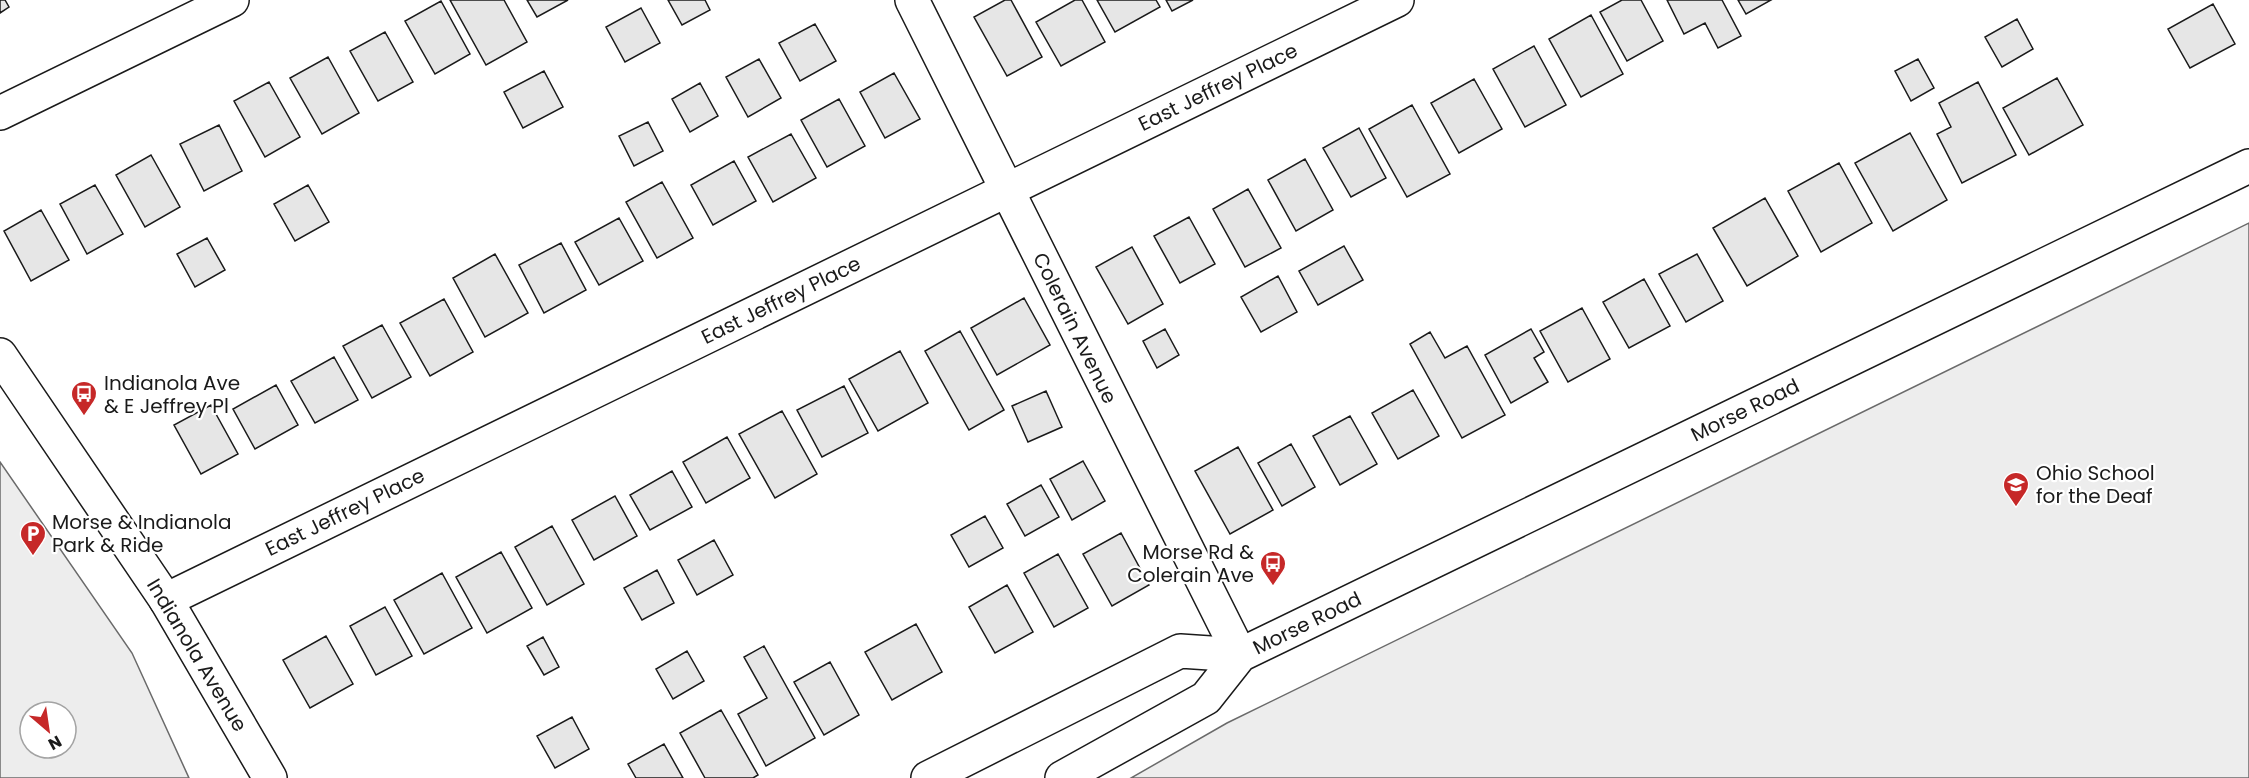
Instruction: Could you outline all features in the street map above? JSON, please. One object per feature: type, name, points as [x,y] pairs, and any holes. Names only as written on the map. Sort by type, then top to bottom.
[{"type":"street","points":[[0,113],[232,0]]},
{"type":"street","name":"Colerain Avenue","points":[[912,0],[1240,655]]},
{"type":"street","name":"East Jeffrey Place","points":[[166,600],[1397,0]]},
{"type":"street","name":"Morse Road","points":[[1062,778],[1206,698],[1240,655],[2249,166]]},
{"type":"street","name":"Indianola Avenue","points":[[0,355],[166,600],[270,778]]},
{"type":"street","name":"Morse Road","points":[[928,778],[1180,651],[1240,655]]},
{"type":"shaded area","name":"Ohio School for the Deaf","points":[[2249,223],[2249,778],[1131,778],[1227,723]]},
{"type":"shaded area","name":"Morse & Indianola Park & Ride","points":[[0,462],[132,653],[189,778],[0,778]]},
{"type":"building","points":[[0,0],[5,0],[9,7],[0,13]]},
{"type":"building","points":[[450,0],[504,0],[527,42],[486,65]]},
{"type":"building","points":[[527,0],[568,0],[537,17]]},
{"type":"building","points":[[668,0],[705,0],[710,10],[682,25]]},
{"type":"building","points":[[1005,0],[1011,0],[1042,57],[1007,76],[974,17]]},
{"type":"building","points":[[1075,0],[1082,0],[1105,42],[1061,66],[1036,22]]},
{"type":"building","points":[[1097,0],[1156,0],[1160,7],[1115,32]]},
{"type":"building","points":[[1166,0],[1193,0],[1172,11]]},
{"type":"building","points":[[1622,0],[1641,0],[1663,41],[1627,61],[1600,12]]},
{"type":"building","points":[[1667,0],[1722,0],[1741,36],[1718,48],[1705,23],[1684,34]]},
{"type":"building","points":[[1738,0],[1771,0],[1746,14]]},
{"type":"building","points":[[441,1],[470,54],[435,74],[405,21]]},
{"type":"building","points":[[2213,4],[2235,44],[2190,68],[2168,29]]},
{"type":"building","points":[[641,8],[660,43],[625,62],[606,27]]},
{"type":"building","points":[[1591,15],[1623,74],[1581,97],[1549,39]]},
{"type":"building","points":[[2017,19],[2033,49],[2002,67],[1985,37]]},
{"type":"building","points":[[815,24],[836,61],[800,81],[779,43]]},
{"type":"building","points":[[385,32],[413,82],[378,101],[350,51]]},
{"type":"building","points":[[1534,46],[1566,105],[1525,127],[1493,69]]},
{"type":"building","points":[[328,57],[359,113],[322,134],[290,78]]},
{"type":"building","points":[[759,59],[781,98],[748,117],[726,77]]},
{"type":"building","points":[[1918,59],[1934,88],[1911,101],[1895,71]]},
{"type":"building","points":[[544,71],[563,107],[523,128],[504,92]]},
{"type":"building","points":[[894,73],[920,119],[885,138],[860,92]]},
{"type":"building","points":[[2057,78],[2083,125],[2029,155],[2003,108]]},
{"type":"building","points":[[1474,79],[1502,129],[1459,153],[1431,103]]},
{"type":"building","points":[[269,82],[300,137],[265,157],[234,101]]},
{"type":"building","points":[[1978,82],[2016,155],[1962,183],[1937,134],[1951,127],[1939,103]]},
{"type":"building","points":[[700,83],[718,116],[690,132],[672,99]]},
{"type":"building","points":[[839,99],[865,146],[827,167],[801,120]]},
{"type":"building","points":[[1412,105],[1450,174],[1407,197],[1369,129]]},
{"type":"building","points":[[648,122],[663,151],[634,166],[619,136]]},
{"type":"building","points":[[219,125],[242,171],[204,191],[180,144]]},
{"type":"building","points":[[1359,128],[1386,178],[1351,197],[1323,148]]},
{"type":"building","points":[[1910,133],[1947,200],[1893,231],[1855,163]]},
{"type":"building","points":[[791,134],[816,178],[773,202],[748,157]]},
{"type":"building","points":[[151,155],[180,207],[145,227],[116,175]]},
{"type":"building","points":[[1305,159],[1333,210],[1296,231],[1268,180]]},
{"type":"building","points":[[734,161],[756,201],[713,225],[691,185]]},
{"type":"building","points":[[1839,163],[1872,223],[1821,252],[1788,191]]},
{"type":"building","points":[[662,182],[693,238],[657,258],[626,202]]},
{"type":"building","points":[[95,185],[123,234],[87,254],[60,204]]},
{"type":"building","points":[[308,185],[329,222],[295,241],[274,204]]},
{"type":"building","points":[[1248,189],[1281,248],[1245,267],[1213,209]]},
{"type":"building","points":[[1765,198],[1798,256],[1747,286],[1713,228]]},
{"type":"building","points":[[41,210],[69,260],[31,281],[4,231]]},
{"type":"building","points":[[1189,217],[1215,264],[1180,283],[1154,236]]},
{"type":"building","points":[[619,218],[643,261],[599,285],[575,242]]},
{"type":"building","points":[[207,238],[225,270],[195,287],[177,254]]},
{"type":"building","points":[[561,243],[586,290],[544,313],[519,265]]},
{"type":"building","points":[[1344,246],[1363,280],[1318,305],[1299,271]]},
{"type":"building","points":[[1132,247],[1163,304],[1128,324],[1096,267]]},
{"type":"building","points":[[495,254],[528,313],[485,337],[453,278]]},
{"type":"building","points":[[1697,254],[1723,301],[1686,322],[1659,274]]},
{"type":"building","points":[[1278,276],[1297,312],[1261,332],[1241,297]]},
{"type":"building","points":[[1644,279],[1670,326],[1629,348],[1603,302]]},
{"type":"building","points":[[1024,298],[1050,345],[997,375],[971,328]]},
{"type":"building","points":[[444,299],[473,352],[430,376],[400,323]]},
{"type":"building","points":[[1582,308],[1610,359],[1568,382],[1540,331]]},
{"type":"building","points":[[382,325],[411,377],[372,398],[343,346]]},
{"type":"building","points":[[1165,329],[1179,355],[1157,368],[1143,341]]},
{"type":"building","points":[[1531,329],[1544,352],[1534,358],[1548,382],[1511,403],[1485,355]]},
{"type":"building","points":[[960,331],[1004,410],[969,430],[925,351]]},
{"type":"building","points":[[1430,332],[1445,358],[1467,346],[1505,415],[1462,438],[1410,344]]},
{"type":"building","points":[[900,351],[928,403],[878,431],[849,379]]},
{"type":"building","points":[[334,357],[358,400],[315,423],[291,381]]},
{"type":"building","points":[[276,385],[298,425],[255,449],[233,409]]},
{"type":"building","points":[[844,386],[868,433],[822,457],[797,410]]},
{"type":"building","points":[[1413,390],[1439,436],[1398,459],[1372,413]]},
{"type":"building","points":[[1046,391],[1062,427],[1028,442],[1012,406]]},
{"type":"building","points":[[211,405],[238,454],[201,474],[174,425]]},
{"type":"building","points":[[782,411],[817,474],[775,498],[739,434]]},
{"type":"building","points":[[1350,416],[1377,464],[1340,485],[1313,436]]},
{"type":"building","points":[[727,437],[750,478],[706,503],[683,462]]},
{"type":"building","points":[[1291,444],[1315,487],[1282,506],[1258,463]]},
{"type":"building","points":[[1238,447],[1273,510],[1230,534],[1195,471]]},
{"type":"building","points":[[1083,461],[1105,501],[1072,520],[1050,479]]},
{"type":"building","points":[[672,471],[692,507],[650,530],[630,495]]},
{"type":"building","points":[[1041,485],[1059,517],[1025,536],[1007,504]]},
{"type":"building","points":[[615,496],[637,536],[594,560],[572,520]]},
{"type":"building","points":[[985,516],[1003,548],[969,567],[951,535]]},
{"type":"building","points":[[552,526],[584,584],[547,605],[515,547]]},
{"type":"building","points":[[1121,533],[1149,585],[1112,606],[1083,554]]},
{"type":"building","points":[[714,540],[733,575],[697,595],[678,560]]},
{"type":"building","points":[[501,552],[532,608],[487,633],[456,577]]},
{"type":"building","points":[[1058,554],[1088,608],[1054,627],[1024,573]]},
{"type":"building","points":[[657,570],[674,603],[642,620],[624,588]]},
{"type":"building","points":[[442,573],[472,628],[424,654],[394,600]]},
{"type":"building","points":[[1007,585],[1033,632],[995,653],[969,607]]},
{"type":"building","points":[[385,607],[412,656],[376,675],[350,626]]},
{"type":"building","points":[[916,624],[942,672],[892,700],[865,652]]},
{"type":"building","points":[[326,636],[353,684],[310,708],[283,660]]},
{"type":"building","points":[[543,637],[559,667],[544,675],[527,646]]},
{"type":"building","points":[[764,646],[815,738],[766,766],[738,714],[767,698],[744,657]]},
{"type":"building","points":[[687,651],[704,681],[673,699],[656,669]]},
{"type":"building","points":[[830,662],[859,715],[824,735],[794,682]]},
{"type":"building","points":[[721,710],[758,775],[753,778],[705,778],[680,733]]},
{"type":"building","points":[[572,717],[589,749],[555,768],[537,736]]},
{"type":"building","points":[[664,744],[683,778],[636,778],[628,764]]},
{"type":"place","name":"Indianola Ave & E Jeffrey Pl","points":[[84,417]]},
{"type":"place","name":"Ohio School for the Deaf","points":[[2016,508]]},
{"type":"place","name":"Morse & Indianola Park & Ride","points":[[33,557]]},
{"type":"place","name":"Morse Rd & Colerain Ave","points":[[1273,587]]}]
